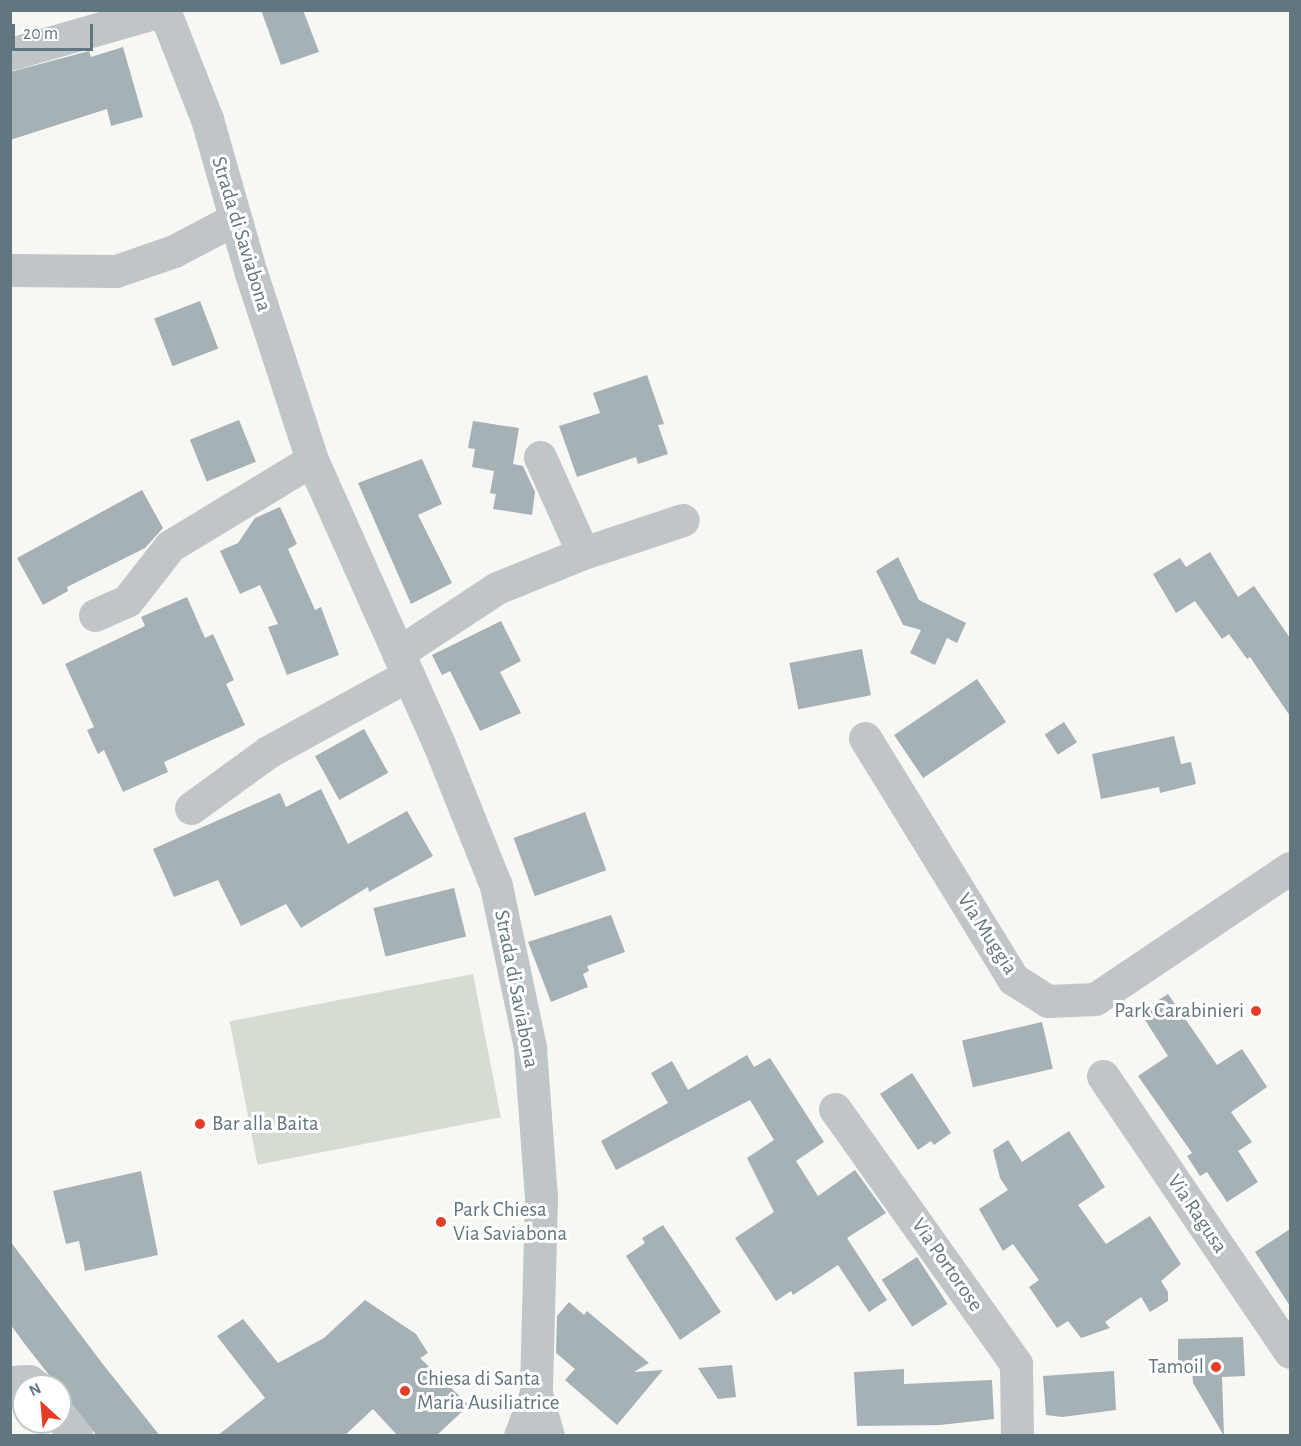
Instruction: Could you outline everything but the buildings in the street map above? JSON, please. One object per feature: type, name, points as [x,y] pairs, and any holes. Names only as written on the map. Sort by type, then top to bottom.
[{"type":"street","name":"Strada di Saviabona","points":[[10,54],[164,10],[207,119],[312,460],[403,664],[496,886],[530,1048],[541,1198],[536,1393],[548,1436]]},
{"type":"street","points":[[10,270],[116,271],[174,251],[236,219]]},
{"type":"street","points":[[540,457],[583,553]]},
{"type":"street","points":[[95,615],[127,601],[170,546],[312,460]]},
{"type":"street","points":[[191,808],[268,752],[403,664],[497,588],[583,553],[683,520]]},
{"type":"street","name":"Via Muggia","points":[[865,738],[1013,979],[1048,1001],[1095,999],[1290,868]]},
{"type":"street","name":"Via Ragusa","points":[[1102,1076],[1290,1352]]},
{"type":"street","name":"Via Portorose","points":[[836,1109],[1016,1364],[1017,1436]]},
{"type":"street","name":"Strada di Saviabona","points":[[520,1436],[536,1393]]},
{"type":"shaded area","points":[[473,974],[501,1117],[257,1165],[230,1021]]},
{"type":"place","name":"Park Carabinieri","points":[[1256,1011]]},
{"type":"place","name":"Bar alla Baita","points":[[200,1124]]},
{"type":"place","name":"Park Chiesa Via Saviabona","points":[[441,1222]]},
{"type":"place","name":"Tamoil","points":[[1216,1367]]},
{"type":"place","name":"Chiesa di Santa Maria Ausiliatrice","points":[[405,1391]]}]
